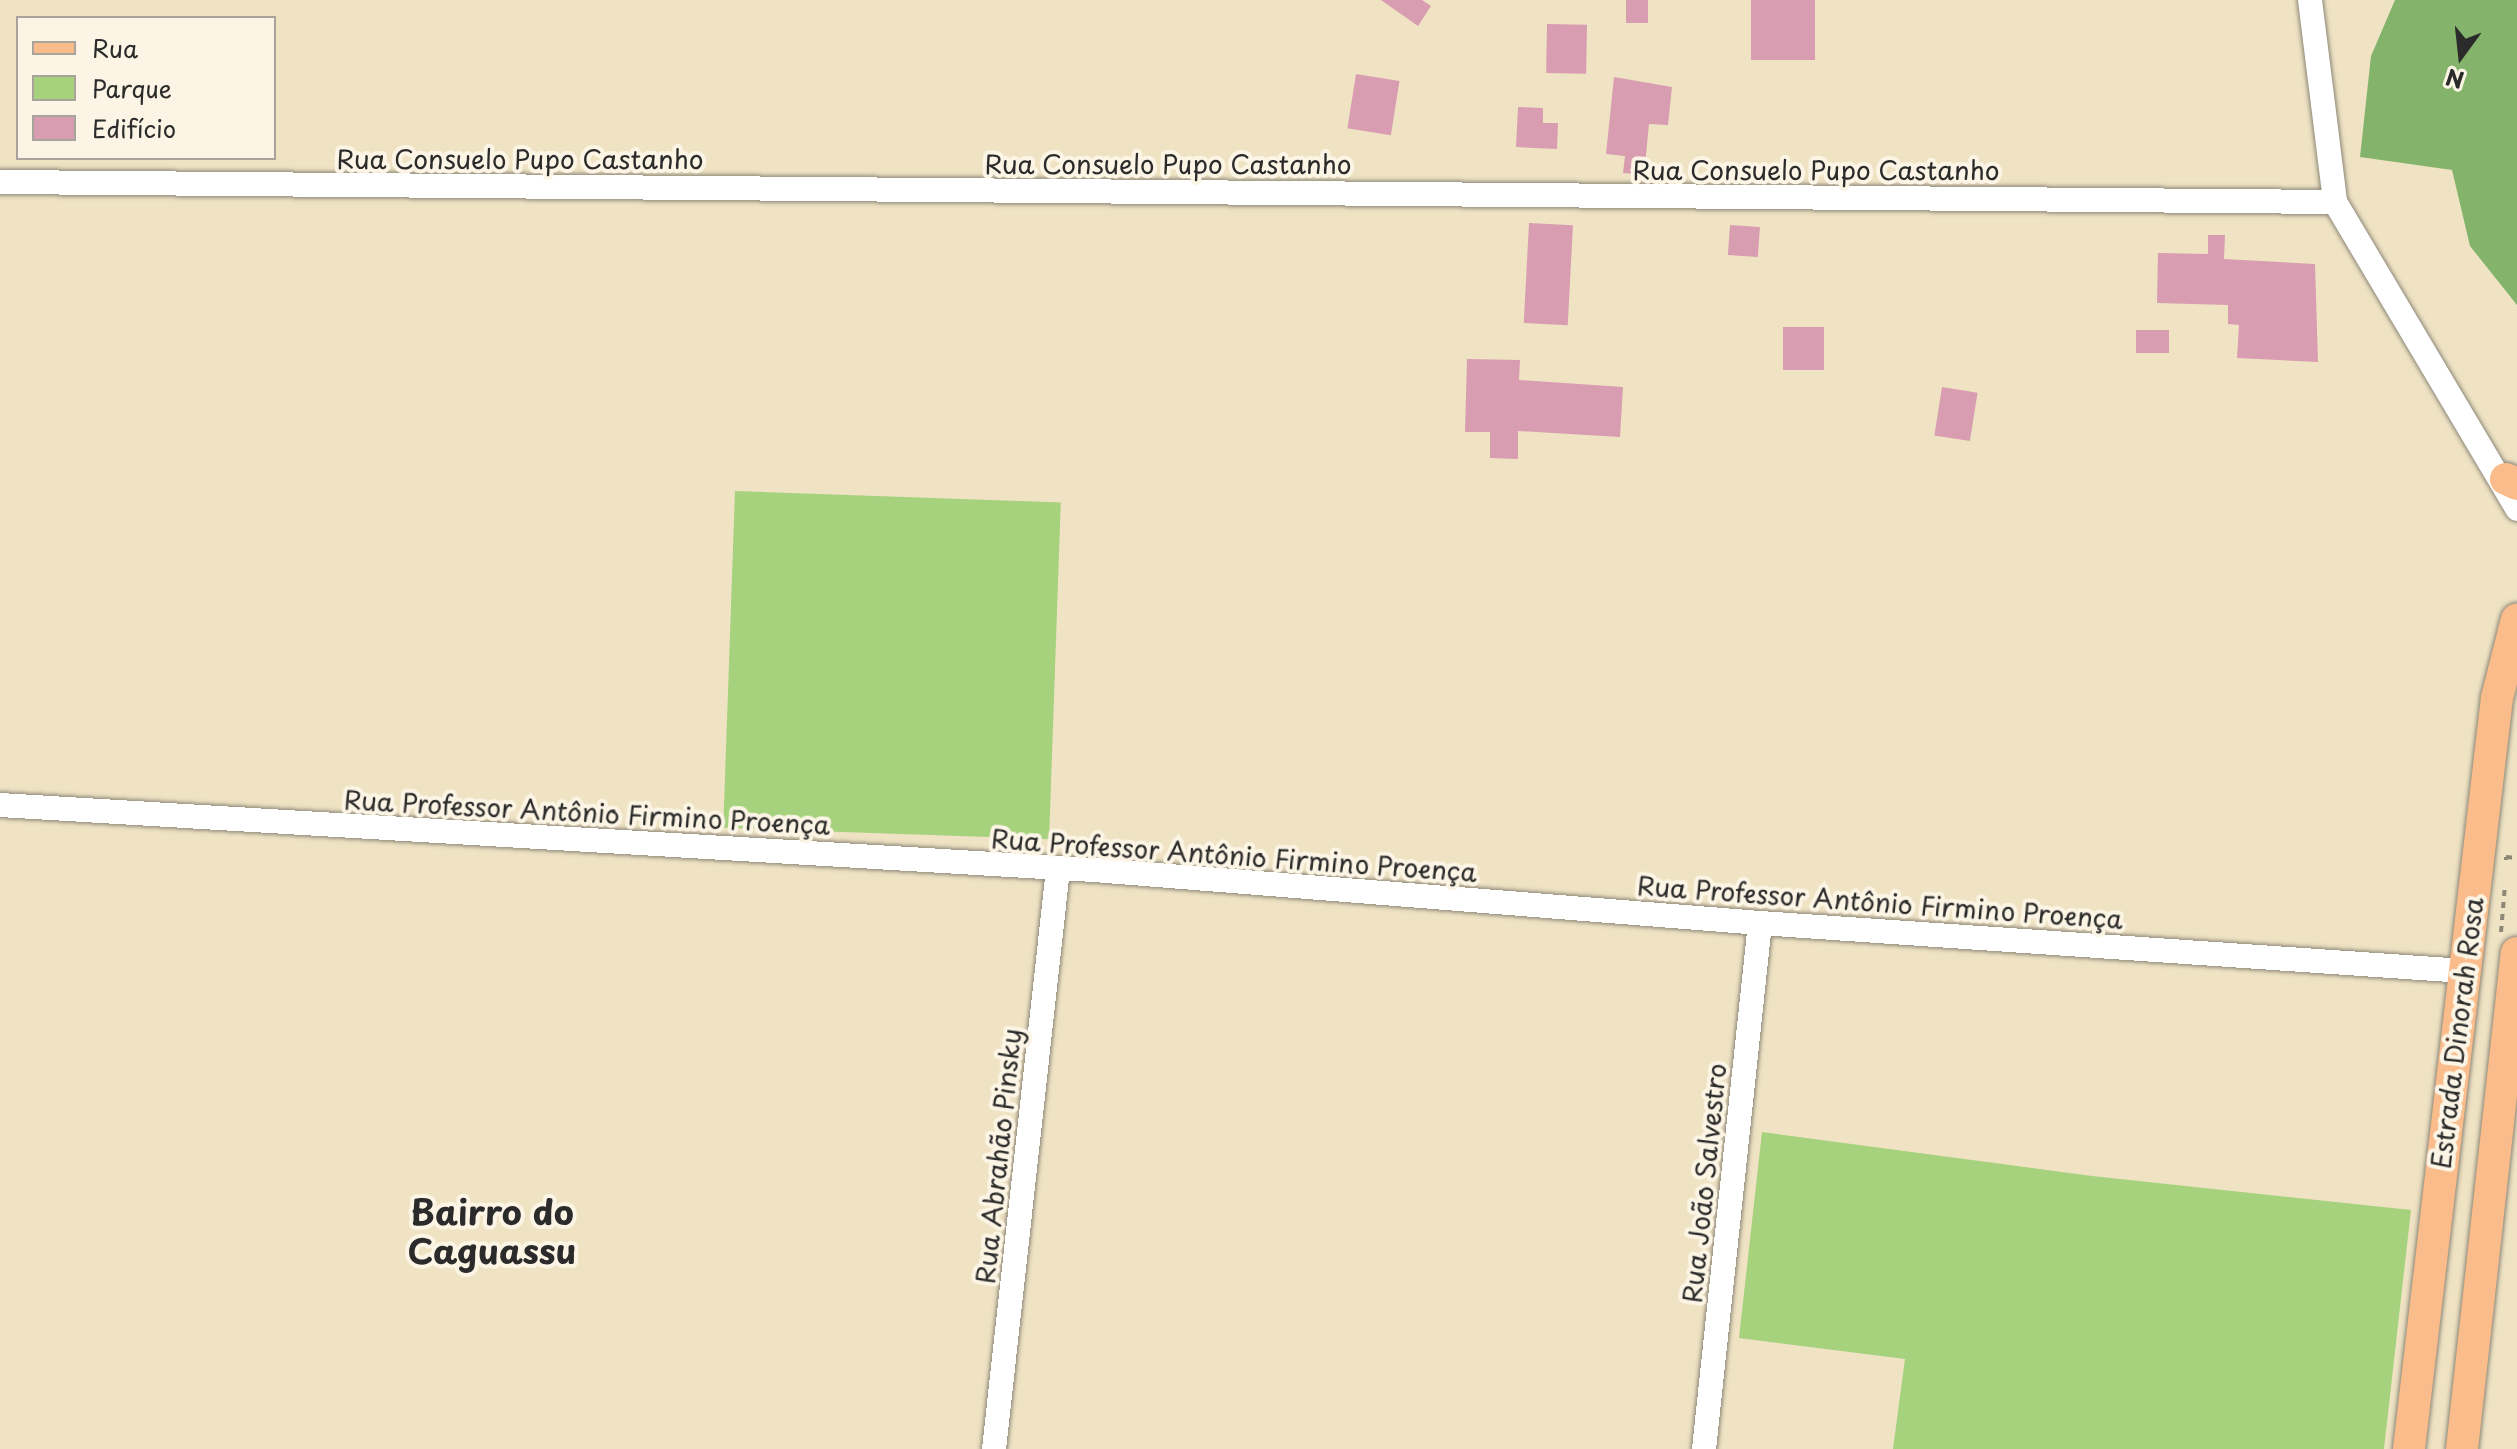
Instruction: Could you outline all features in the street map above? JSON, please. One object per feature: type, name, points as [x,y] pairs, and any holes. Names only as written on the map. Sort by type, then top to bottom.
[{"type":"main road","name":"Estrada Dinorah Rosa","points":[[2409,1449],[2497,698],[2517,619]]},
{"type":"main road","name":"Estrada Dinorah Rosa","points":[[2462,1449],[2517,953]]},
{"type":"street","points":[[2310,0],[2335,202],[2507,477],[2517,509]]},
{"type":"street","name":"Rua Consuelo Pupo Castanho","points":[[0,182],[2335,202]]},
{"type":"street","name":"Rua Professor Antônio Firmino Proença","points":[[0,805],[1058,869],[1760,923],[2464,971]]},
{"type":"street","name":"Rua Abrahão Pinsky","points":[[994,1449],[1058,869]]},
{"type":"street","name":"Rua João Salvestro","points":[[1704,1449],[1760,923]]},
{"type":"green space","points":[[2395,0],[2517,0],[2517,305],[2470,246],[2452,170],[2360,157],[2371,56]]},
{"type":"green space","points":[[735,491],[1061,502],[1049,839],[723,828]]},
{"type":"green space","points":[[1762,1132],[2092,1176],[2411,1210],[2384,1449],[1893,1449],[1905,1359],[1739,1338]]},
{"type":"building","points":[[1381,0],[1422,0],[1431,6],[1418,26]]},
{"type":"building","points":[[1626,0],[1648,0],[1648,23],[1626,23]]},
{"type":"building","points":[[1751,0],[1815,0],[1815,60],[1751,60]]},
{"type":"building","points":[[1547,24],[1587,25],[1586,74],[1546,73]]},
{"type":"building","points":[[1356,74],[1399,81],[1391,135],[1347,128]]},
{"type":"building","points":[[1614,77],[1672,87],[1668,125],[1649,124],[1644,175],[1623,173],[1625,156],[1606,154]]},
{"type":"building","points":[[1518,107],[1543,108],[1543,123],[1558,123],[1557,149],[1516,147]]},
{"type":"building","points":[[1529,223],[1573,225],[1568,325],[1524,323]]},
{"type":"building","points":[[1730,225],[1760,227],[1758,257],[1728,255]]},
{"type":"building","points":[[2208,235],[2225,235],[2224,259],[2315,264],[2318,362],[2237,358],[2239,325],[2228,324],[2228,305],[2157,303],[2158,253],[2208,254]]},
{"type":"building","points":[[1783,327],[1824,327],[1824,370],[1783,370]]},
{"type":"building","points":[[2136,330],[2169,330],[2169,353],[2136,353]]},
{"type":"building","points":[[1467,359],[1520,360],[1519,380],[1623,387],[1620,437],[1518,431],[1518,459],[1490,458],[1490,432],[1465,432]]},
{"type":"building","points":[[1942,387],[1978,393],[1970,441],[1934,435]]},
{"type":"district","name":"Bairro do Caguassu","points":[[492,1230]]}]
